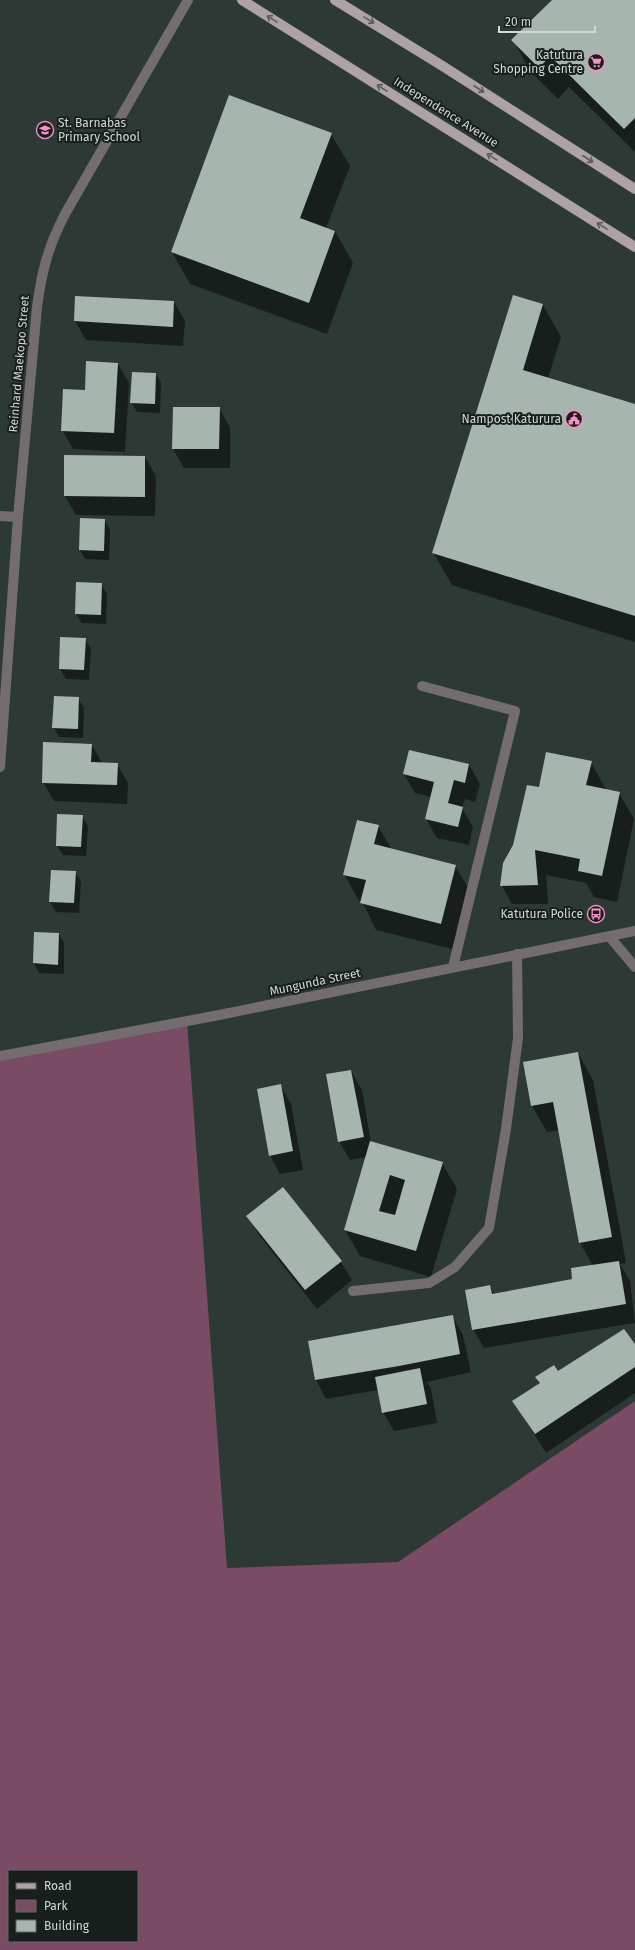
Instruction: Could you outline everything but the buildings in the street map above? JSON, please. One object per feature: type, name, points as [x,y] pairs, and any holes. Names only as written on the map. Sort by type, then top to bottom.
[{"type":"main road","name":"Independence Avenue","points":[[242,0],[635,247]]},
{"type":"main road","points":[[335,0],[441,65],[635,189]]},
{"type":"street","name":"Reinhard Maekopo Street","points":[[0,767],[18,518],[37,307],[42,273],[50,244],[65,214],[188,0]]},
{"type":"street","points":[[0,516],[18,518]]},
{"type":"street","points":[[422,686],[515,711],[452,967]]},
{"type":"street","name":"Mungunda Street","points":[[0,1056],[221,1015],[635,931]]},
{"type":"street","points":[[609,936],[635,967]]},
{"type":"street","points":[[353,1291],[429,1283],[456,1267],[489,1228],[506,1129],[518,1038],[517,954]]},
{"type":"green space","points":[[187,1021],[227,1568],[398,1562],[635,1401],[635,1950],[0,1950],[0,1056]]},
{"type":"place","name":"Katutura Shopping Centre","points":[[596,62]]},
{"type":"place","name":"St. Barnabas Primary School","points":[[45,130]]},
{"type":"place","name":"Nampost Katurura","points":[[574,419]]},
{"type":"place","name":"Katutura Police","points":[[596,914]]}]
